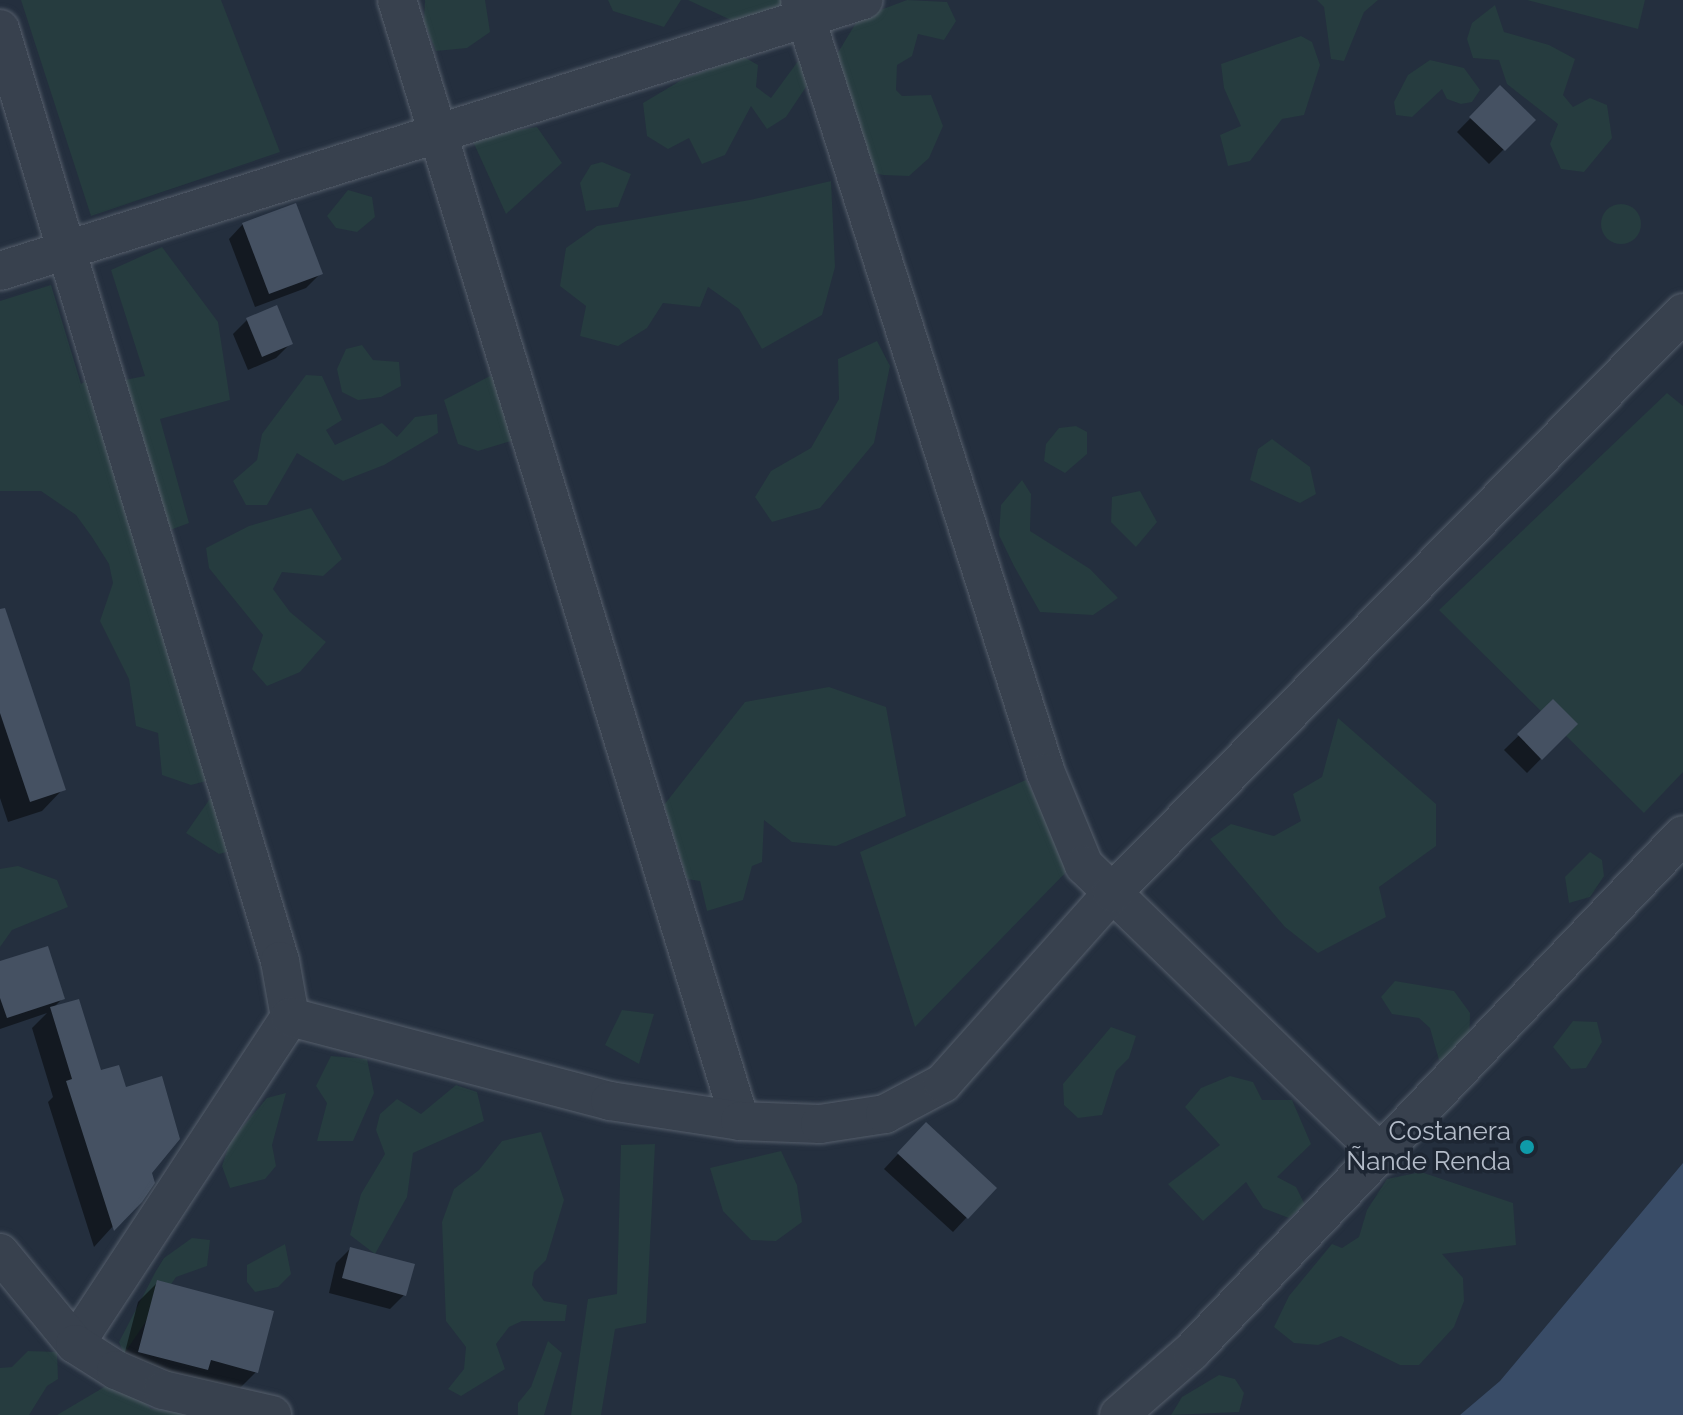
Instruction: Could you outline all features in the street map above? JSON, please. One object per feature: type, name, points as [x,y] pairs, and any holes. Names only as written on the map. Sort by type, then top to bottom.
[{"type":"street","points":[[397,0],[434,135],[740,1121]]},
{"type":"street","points":[[0,271],[434,135],[802,9],[863,0]]},
{"type":"street","points":[[802,9],[1046,773],[1084,865],[1382,1155]]},
{"type":"street","points":[[0,29],[70,249],[280,961],[290,1017],[75,1344]]},
{"type":"street","points":[[290,1017],[610,1101],[740,1121],[820,1124],[885,1114],[943,1083],[1112,893],[1683,313]]},
{"type":"street","points":[[1119,1415],[1192,1351],[1382,1155],[1683,835]]},
{"type":"street","points":[[0,1253],[75,1344],[116,1370],[163,1390],[272,1415]]},
{"type":"green space","points":[[21,0],[221,0],[280,152],[91,216]]},
{"type":"green space","points":[[425,0],[485,0],[490,32],[467,48],[436,51],[424,22]]},
{"type":"green space","points":[[608,0],[681,0],[664,27],[613,11]]},
{"type":"green space","points":[[688,0],[787,0],[790,10],[746,27]]},
{"type":"green space","points":[[907,0],[947,2],[956,21],[944,40],[918,34],[912,56],[897,65],[896,90],[902,96],[931,95],[943,126],[929,158],[909,176],[883,175],[862,170],[837,54],[859,18]]},
{"type":"green space","points":[[1317,0],[1378,0],[1364,12],[1344,61],[1331,59],[1324,7]]},
{"type":"green space","points":[[1527,0],[1645,0],[1638,29]]},
{"type":"green space","points":[[1495,5],[1504,32],[1549,45],[1575,59],[1563,95],[1573,107],[1590,98],[1607,105],[1612,138],[1584,172],[1561,169],[1550,144],[1558,124],[1507,84],[1499,60],[1473,58],[1467,39],[1472,23]]},
{"type":"green space","points":[[1301,36],[1312,42],[1320,65],[1304,115],[1282,119],[1250,161],[1228,166],[1220,135],[1241,126],[1224,88],[1221,64]]},
{"type":"green space","points":[[804,53],[816,72],[786,117],[767,129],[751,106],[725,155],[702,164],[689,138],[668,149],[647,136],[643,103],[685,78],[744,57],[758,65],[756,87],[771,98]]},
{"type":"green space","points":[[1430,60],[1464,68],[1480,90],[1472,102],[1461,104],[1447,99],[1442,89],[1412,117],[1396,115],[1394,102],[1408,75]]},
{"type":"green space","points":[[537,127],[562,163],[506,214],[471,137]]},
{"type":"green space","points":[[602,162],[631,174],[618,207],[586,211],[580,183],[591,165]]},
{"type":"green space","points":[[831,181],[835,267],[822,315],[762,349],[739,309],[708,287],[700,307],[663,303],[647,328],[618,346],[580,336],[586,306],[560,286],[566,248],[597,226],[750,200]]},
{"type":"green space","points":[[348,190],[372,197],[375,217],[357,232],[336,228],[327,216]]},
{"type":"green space","points":[[1621,204],[1635,210],[1641,224],[1635,238],[1621,244],[1607,238],[1601,224],[1607,210]]},
{"type":"green space","points":[[162,247],[218,322],[230,400],[160,419],[189,523],[170,530],[234,752],[206,781],[191,785],[162,775],[158,733],[136,726],[129,679],[100,621],[113,583],[109,564],[92,537],[76,515],[41,491],[0,491],[0,301],[51,285],[81,384],[94,376],[125,380],[145,376],[111,270]]},
{"type":"green space","points":[[877,341],[890,366],[874,443],[820,508],[772,522],[755,497],[771,471],[811,448],[839,399],[838,359]]},
{"type":"green space","points":[[362,345],[373,360],[399,362],[401,386],[381,397],[358,400],[342,392],[337,369],[346,349]]},
{"type":"green space","points":[[306,375],[322,376],[342,420],[326,430],[335,445],[382,423],[397,437],[415,417],[437,414],[438,433],[384,465],[343,481],[297,453],[267,505],[246,505],[233,481],[257,460],[262,434]]},
{"type":"green space","points":[[490,376],[538,392],[538,413],[511,441],[478,451],[458,444],[444,400]]},
{"type":"green space","points":[[1667,393],[1683,406],[1683,772],[1644,813],[1439,610]]},
{"type":"green space","points":[[1076,426],[1087,432],[1087,454],[1065,473],[1044,461],[1046,444],[1059,428]]},
{"type":"green space","points":[[1272,439],[1310,467],[1316,494],[1300,503],[1250,480],[1258,449]]},
{"type":"green space","points":[[1022,480],[1031,494],[1030,531],[1090,569],[1118,598],[1093,615],[1040,612],[1014,566],[999,535],[1001,505]]},
{"type":"green space","points":[[1140,491],[1157,522],[1136,547],[1111,522],[1112,497]]},
{"type":"green space","points":[[311,508],[342,559],[323,576],[282,572],[273,589],[290,612],[326,642],[300,672],[267,686],[252,669],[263,635],[209,568],[206,548],[249,526]]},
{"type":"green space","points":[[829,687],[886,707],[906,816],[836,846],[792,842],[764,820],[762,862],[752,866],[743,900],[707,911],[700,881],[687,879],[664,805],[745,702]]},
{"type":"green space","points":[[1338,718],[1436,804],[1436,846],[1379,887],[1386,917],[1318,953],[1285,927],[1210,839],[1231,824],[1274,836],[1301,821],[1293,794],[1322,777]]},
{"type":"green space","points":[[1026,780],[1072,866],[915,1027],[860,852]]},
{"type":"green space","points":[[214,793],[234,850],[219,854],[186,833]]},
{"type":"green space","points":[[1590,852],[1602,860],[1604,876],[1590,897],[1569,903],[1565,877]]},
{"type":"green space","points":[[18,866],[57,880],[68,907],[12,930],[0,947],[0,869]]},
{"type":"green space","points":[[1395,981],[1454,991],[1470,1013],[1469,1051],[1458,1063],[1439,1060],[1430,1028],[1419,1018],[1392,1014],[1381,997]]},
{"type":"green space","points":[[622,1010],[654,1014],[639,1064],[605,1045]]},
{"type":"green space","points":[[1573,1021],[1597,1022],[1602,1042],[1586,1068],[1571,1069],[1553,1047]]},
{"type":"green space","points":[[1111,1027],[1136,1036],[1129,1058],[1116,1071],[1102,1115],[1078,1118],[1064,1105],[1063,1084]]},
{"type":"green space","points":[[331,1056],[367,1059],[374,1093],[353,1141],[317,1141],[327,1103],[316,1086]]},
{"type":"green space","points":[[1230,1076],[1253,1082],[1262,1100],[1292,1100],[1311,1144],[1277,1177],[1296,1187],[1305,1205],[1289,1218],[1263,1208],[1246,1182],[1203,1221],[1168,1184],[1220,1145],[1185,1107],[1201,1088]]},
{"type":"green space","points":[[456,1085],[477,1092],[484,1121],[413,1153],[407,1197],[375,1254],[350,1235],[361,1194],[385,1154],[376,1130],[380,1114],[397,1099],[421,1114]]},
{"type":"green space","points":[[286,1093],[272,1145],[276,1166],[265,1179],[230,1188],[222,1166],[230,1142],[267,1098]]},
{"type":"green space","points":[[541,1132],[564,1200],[546,1260],[534,1272],[532,1285],[544,1301],[567,1305],[565,1321],[522,1321],[509,1327],[496,1344],[505,1369],[461,1396],[448,1389],[464,1369],[466,1347],[446,1321],[442,1222],[454,1189],[479,1170],[502,1141]]},
{"type":"green space","points":[[655,1144],[646,1323],[615,1329],[601,1415],[571,1415],[588,1299],[617,1294],[621,1145]]},
{"type":"green space","points":[[781,1151],[797,1185],[802,1222],[776,1241],[751,1240],[723,1211],[710,1168]]},
{"type":"green space","points":[[1421,1172],[1513,1203],[1516,1245],[1442,1254],[1463,1278],[1464,1301],[1454,1327],[1419,1365],[1400,1365],[1341,1336],[1318,1345],[1294,1343],[1274,1327],[1289,1296],[1332,1244],[1342,1248],[1359,1237],[1367,1210],[1387,1179]]},
{"type":"green space","points":[[192,1238],[210,1240],[207,1266],[176,1277],[124,1354],[119,1342],[156,1271],[164,1258]]},
{"type":"green space","points":[[285,1244],[291,1274],[278,1287],[255,1292],[247,1282],[247,1265]]},
{"type":"green space","points":[[548,1341],[562,1353],[544,1415],[518,1415],[518,1403],[531,1387]]},
{"type":"green space","points":[[28,1351],[57,1352],[58,1379],[47,1386],[29,1415],[0,1415],[0,1368],[12,1367]]},
{"type":"green space","points":[[1219,1375],[1235,1379],[1244,1393],[1239,1412],[1171,1415],[1182,1397]]},
{"type":"green space","points":[[106,1386],[137,1395],[151,1409],[204,1415],[57,1415]]},
{"type":"water","points":[[1683,1163],[1683,1415],[1460,1415],[1500,1381]]},
{"type":"building","points":[[1500,85],[1536,120],[1505,151],[1469,117]]},
{"type":"building","points":[[296,203],[323,274],[269,294],[242,223]]},
{"type":"building","points":[[277,305],[293,344],[262,357],[246,318]]},
{"type":"building","points":[[5,608],[66,790],[30,802],[0,713],[0,609]]},
{"type":"building","points":[[1553,699],[1578,724],[1542,760],[1517,734]]},
{"type":"building","points":[[48,946],[65,999],[7,1018],[0,998],[0,961]]},
{"type":"building","points":[[79,999],[101,1070],[119,1065],[126,1087],[162,1076],[180,1139],[152,1173],[155,1183],[142,1202],[114,1231],[66,1081],[72,1079],[50,1007]]},
{"type":"building","points":[[926,1122],[997,1188],[968,1219],[897,1153]]},
{"type":"building","points":[[350,1247],[415,1264],[406,1296],[342,1278]]},
{"type":"building","points":[[157,1280],[274,1311],[258,1373],[211,1360],[208,1370],[138,1352]]},
{"type":"place","name":"Costanera Ñande Renda","points":[[1527,1147]]}]
